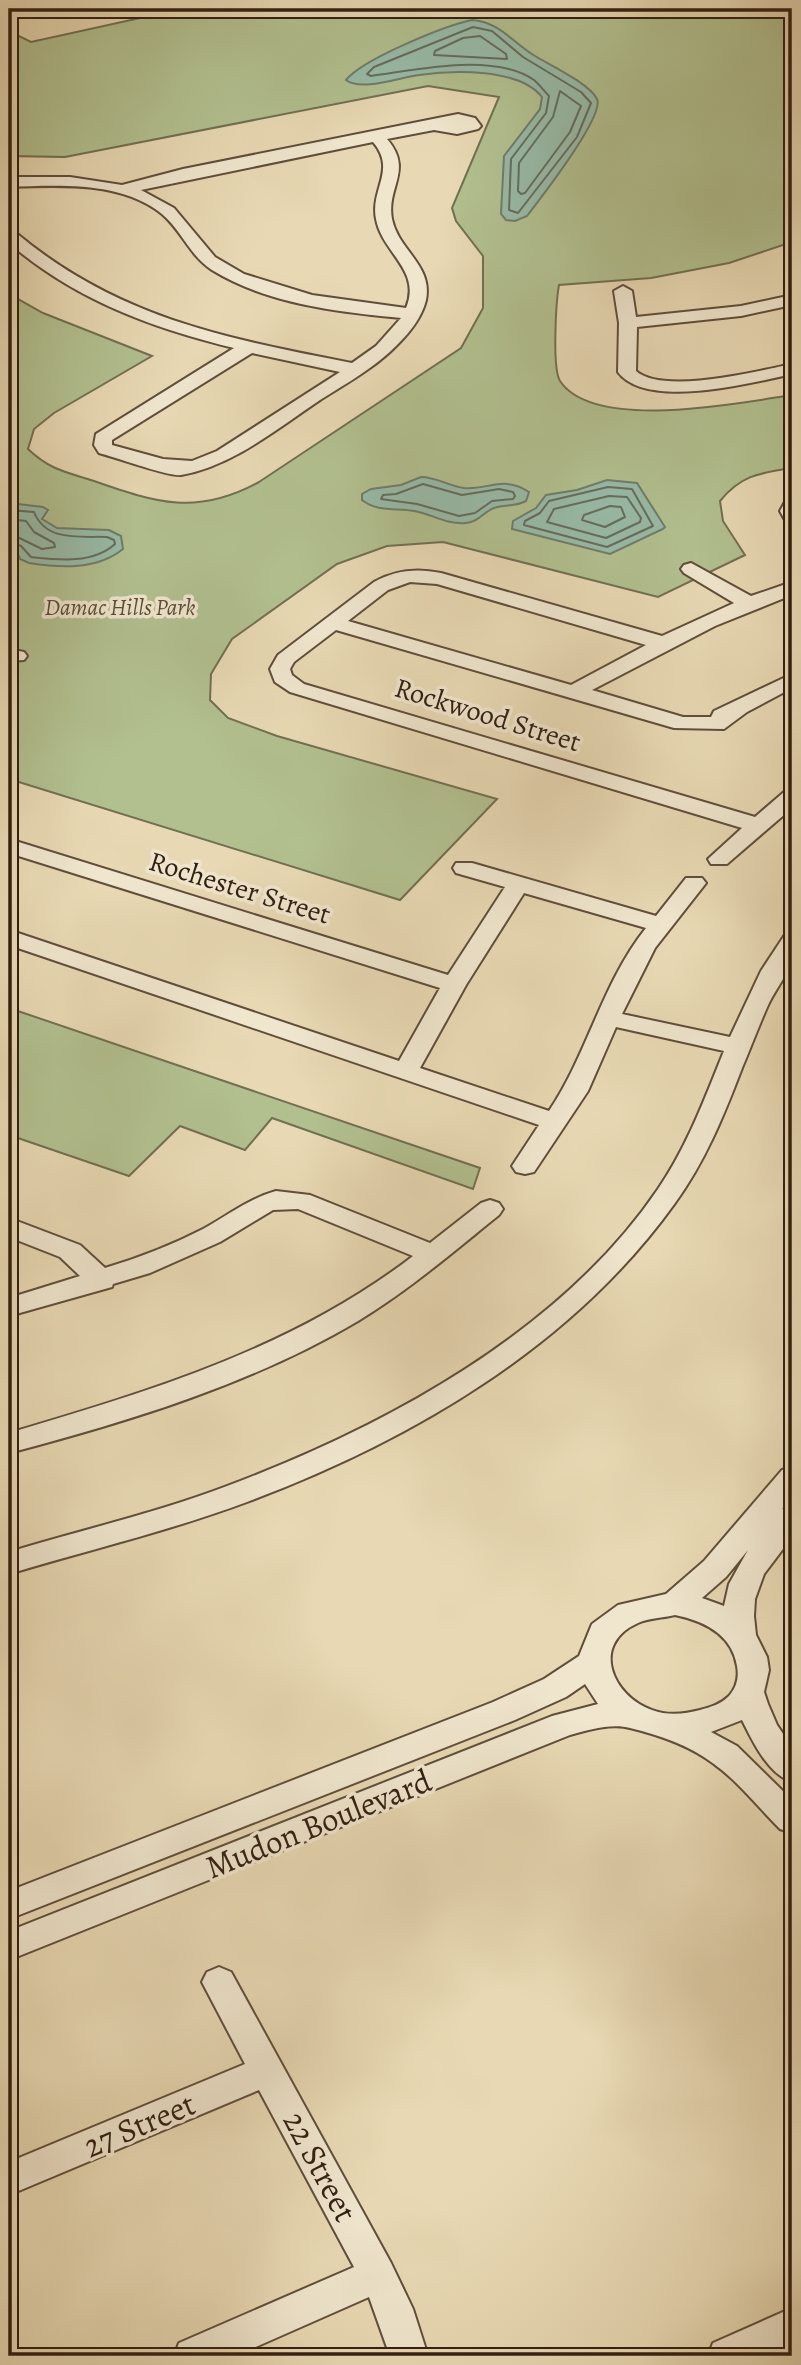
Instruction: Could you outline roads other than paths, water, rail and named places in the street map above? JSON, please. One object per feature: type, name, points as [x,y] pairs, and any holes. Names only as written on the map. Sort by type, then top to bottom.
[{"type":"street","points":[[9,182],[56,181],[120,190],[140,190],[183,174],[434,125]]},
{"type":"street","points":[[247,348],[107,435],[102,442],[106,449],[179,470],[201,470],[217,463],[224,455],[386,347],[413,314],[420,287],[417,273],[387,230],[383,215],[394,163],[384,144],[376,136]]},
{"type":"street","points":[[140,190],[167,210],[203,256],[236,275],[323,301],[413,314]]},
{"type":"street","points":[[9,235],[43,263],[97,295],[165,324],[247,348],[353,369]]},
{"type":"street","points":[[622,291],[628,323],[628,376],[639,383],[656,387],[681,386],[792,369]]},
{"type":"street","points":[[628,323],[741,311],[792,300]]},
{"type":"street","points":[[792,506],[792,516]]},
{"type":"street","points":[[691,569],[748,603]]},
{"type":"street","name":"Rockwood Street","points":[[662,643],[425,576],[400,577],[386,583],[285,659],[280,669],[286,682],[304,690],[757,825]]},
{"type":"street","name":"Rockwood Street","points":[[573,692],[662,643],[748,603],[792,588]]},
{"type":"street","name":"Rockwood Street","points":[[333,623],[669,719],[705,726],[724,720],[738,709],[792,680]]},
{"type":"street","points":[[719,859],[792,797]]},
{"type":"street","name":"Rochester Street","points":[[9,846],[454,985]]},
{"type":"street","points":[[464,867],[660,925]]},
{"type":"street","points":[[525,1166],[575,1091],[631,968],[660,925],[694,883]]},
{"type":"street","points":[[407,1071],[454,985],[518,884]]},
{"type":"street","points":[[9,937],[556,1122]]},
{"type":"street","points":[[9,1563],[236,1494],[331,1454],[469,1378],[531,1335],[584,1290],[620,1253],[667,1196],[696,1148],[739,1040],[777,963],[792,941]]},
{"type":"street","points":[[610,1012],[739,1040]]},
{"type":"street","points":[[9,1307],[102,1281],[177,1252],[243,1217],[275,1208],[292,1207],[331,1215],[433,1254]]},
{"type":"street","points":[[9,1443],[127,1408],[242,1367],[346,1315],[392,1286],[489,1209]]},
{"type":"street","points":[[9,1227],[70,1251],[102,1281]]},
{"type":"street","points":[[675,1604],[715,1569],[792,1477]]},
{"type":"street","points":[[741,1635],[737,1604],[746,1575],[792,1517]]},
{"type":"street","points":[[675,1604],[700,1609],[723,1619],[741,1635],[752,1654],[754,1674],[749,1693],[732,1712],[706,1724],[675,1727],[652,1724],[630,1715],[610,1701],[597,1683],[592,1663],[596,1643],[607,1626],[626,1613],[649,1605],[675,1604]]},
{"type":"street","name":"Mudon Boulevard","points":[[9,1905],[504,1711],[555,1688],[592,1663]]},
{"type":"street","points":[[749,1693],[754,1714],[764,1734],[792,1769]]},
{"type":"street","name":"Mudon Boulevard","points":[[9,1946],[563,1725],[595,1716],[630,1715]]},
{"type":"street","points":[[675,1727],[726,1755],[792,1820]]},
{"type":"street","name":"22 Street","points":[[219,1982],[378,2275],[394,2309],[409,2356]]},
{"type":"street","name":"27 Street","points":[[9,2179],[269,2070]]},
{"type":"street","points":[[193,2356],[378,2275]]},
{"type":"street","points":[[738,2354],[792,2326]]},
{"type":"water","points":[[472,20],[498,29],[535,56],[578,81],[597,99],[597,108],[591,122],[570,158],[527,216],[515,221],[506,220],[501,214],[504,156],[540,109],[542,97],[532,88],[502,76],[467,72],[419,75],[361,85],[346,80],[386,53],[424,36]]},
{"type":"water","points":[[421,477],[464,488],[511,484],[529,492],[526,501],[494,508],[466,523],[452,522],[414,511],[380,508],[362,500],[362,494],[371,489],[401,485]]},
{"type":"water","points":[[607,480],[637,483],[665,527],[610,554],[512,529],[513,521],[536,508],[546,495],[577,490]]},
{"type":"water","points":[[9,503],[43,507],[48,510],[42,519],[57,528],[109,530],[121,536],[123,549],[102,561],[78,566],[29,563],[20,559],[17,552],[9,547]]},
{"type":"park label","name":"Damac Hills Park","points":[[120,607]]}]
